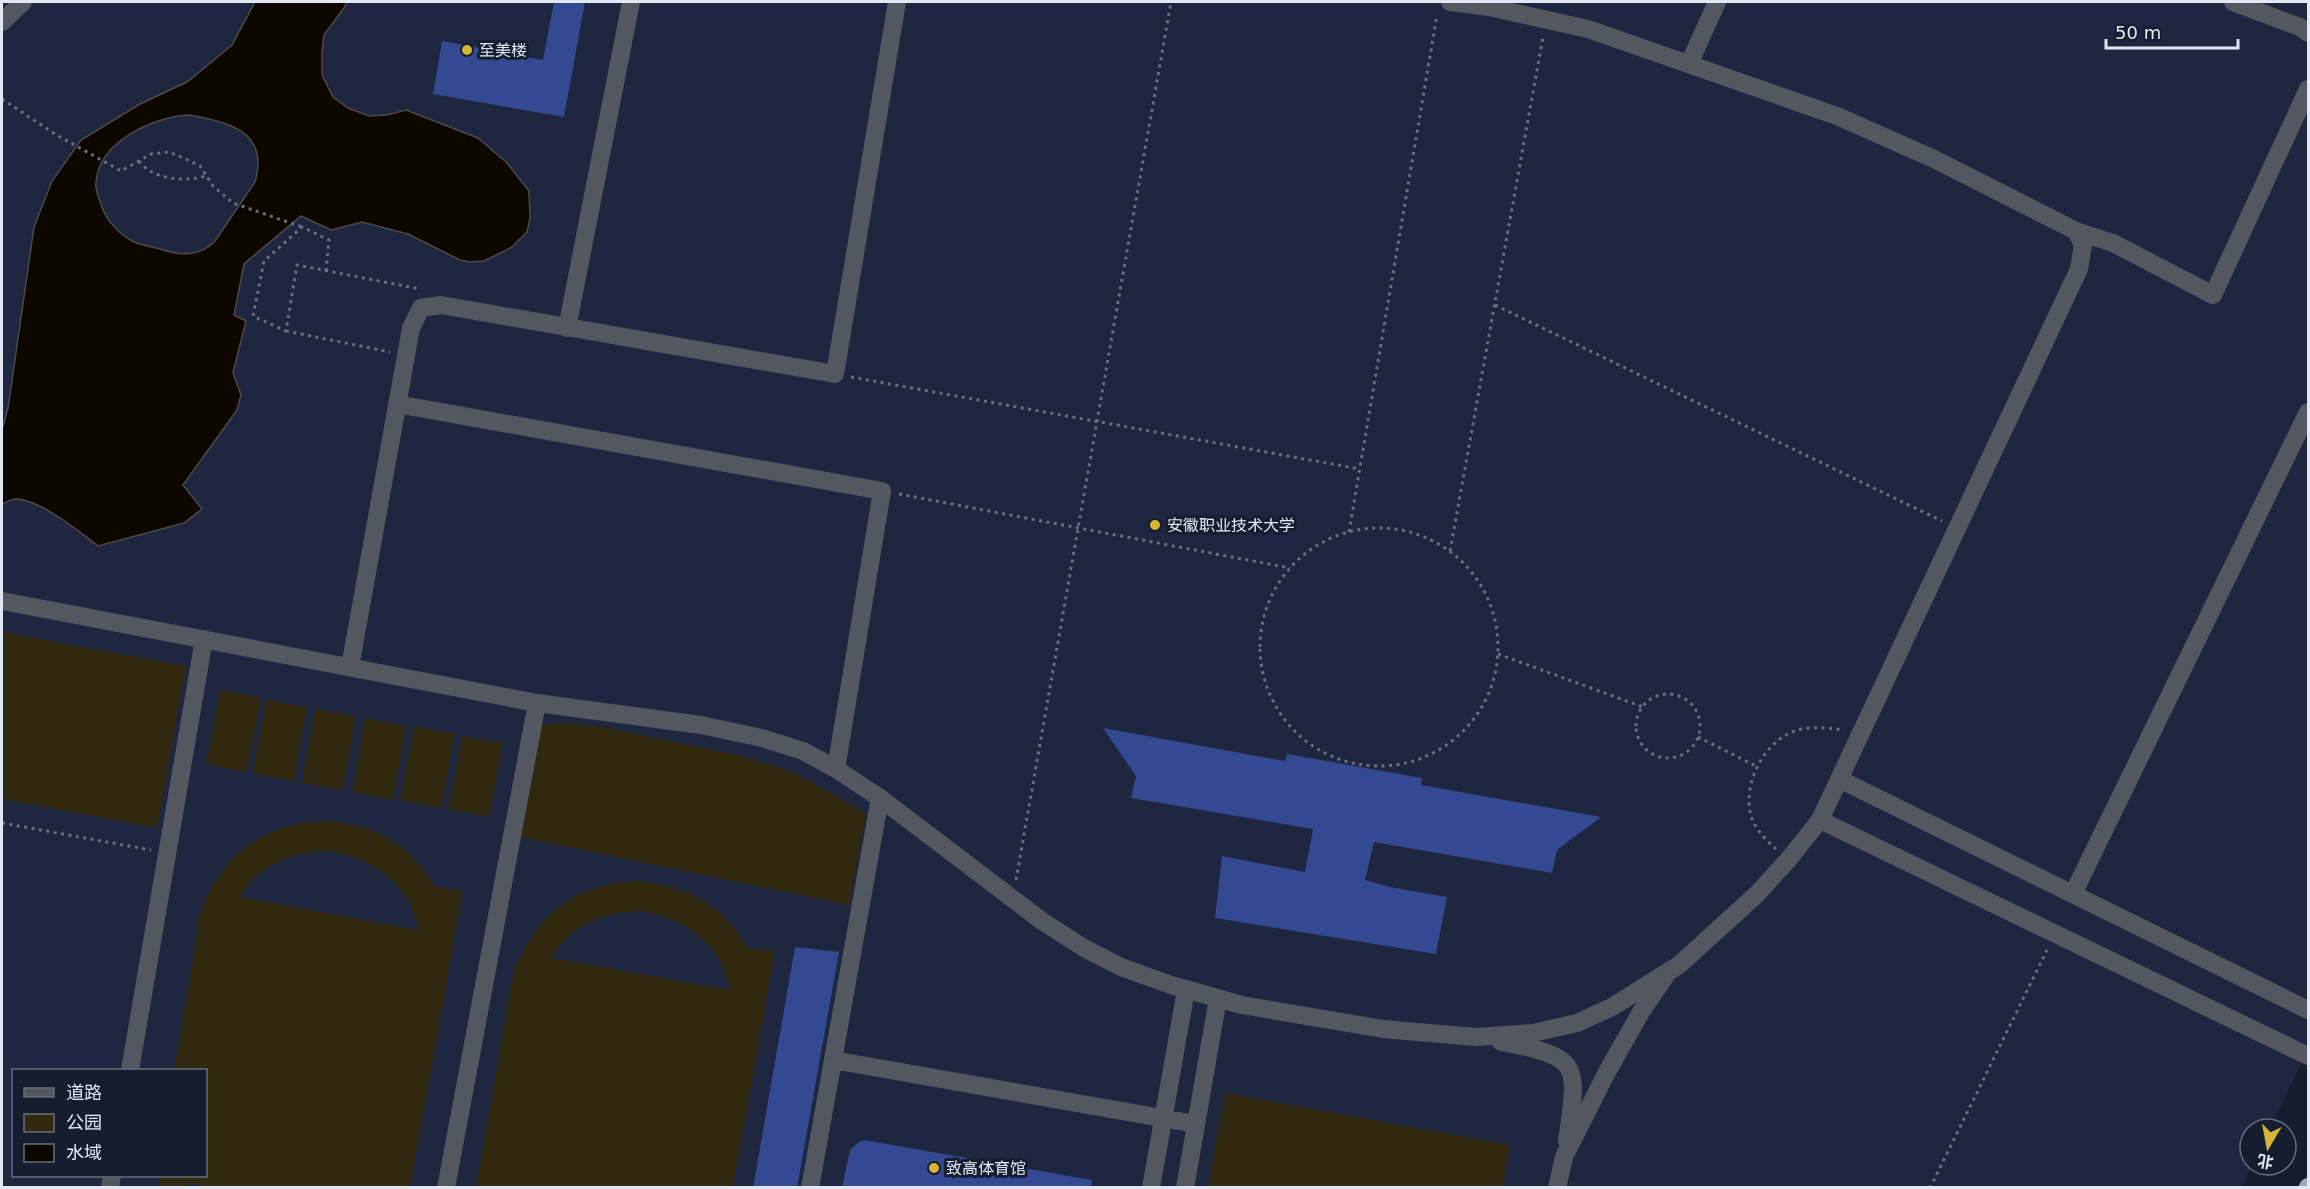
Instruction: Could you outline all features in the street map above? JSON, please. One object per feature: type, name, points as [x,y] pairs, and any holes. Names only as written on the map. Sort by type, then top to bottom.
[{"type":"lane","points":[[2,22],[23,2]]},
{"type":"lane","points":[[567,328],[631,2]]},
{"type":"lane","points":[[350,668],[406,355],[417,311],[426,305],[441,304],[835,374],[897,2]]},
{"type":"lane","points":[[1689,64],[1717,2]]},
{"type":"lane","points":[[2233,2],[2300,27],[2308,33]]},
{"type":"lane","points":[[1451,5],[1525,8],[1546,20],[1588,29],[1837,116],[1934,159],[2076,231],[2113,243],[2213,295],[2308,89]]},
{"type":"lane","points":[[1476,1037],[1533,1033],[1577,1023],[1612,1007],[1679,965],[1757,894],[1820,820],[2079,269],[2083,245],[2076,231]]},
{"type":"lane","points":[[397,404],[882,491],[836,769]]},
{"type":"lane","points":[[2073,894],[2308,412]]},
{"type":"lane","points":[[2,601],[537,703],[701,725],[762,738],[803,751],[836,769],[880,798],[1042,921],[1084,948],[1121,967],[1186,990],[1242,1005],[1383,1029],[1476,1037],[1542,1049],[1561,1058],[1573,1078],[1574,1088],[1557,1188]]},
{"type":"lane","points":[[130,1069],[204,639]]},
{"type":"lane","points":[[446,1188],[537,703]]},
{"type":"lane","points":[[1839,779],[2308,1010]]},
{"type":"lane","points":[[810,1188],[880,798]]},
{"type":"lane","points":[[1820,820],[2308,1056]]},
{"type":"lane","points":[[1564,1157],[1612,1062],[1641,1012],[1669,971]]},
{"type":"lane","points":[[1151,1188],[1186,990]]},
{"type":"lane","points":[[1185,1188],[1218,998]]},
{"type":"lane","points":[[833,1060],[1196,1124]]},
{"type":"path","points":[[1013,898],[1171,2]]},
{"type":"path","points":[[1349,532],[1451,5]]},
{"type":"path","points":[[1450,551],[1546,20]]},
{"type":"path","points":[[2,99],[55,134],[122,171],[151,154],[168,152],[193,161],[213,186],[233,203],[329,240],[326,271]]},
{"type":"path","points":[[138,161],[144,168],[174,178],[191,180],[206,176]]},
{"type":"path","points":[[302,228],[264,261],[253,316],[286,331],[406,355]]},
{"type":"path","points":[[286,331],[297,266],[415,288],[426,305]]},
{"type":"path","points":[[1495,305],[1957,529]]},
{"type":"path","points":[[835,374],[1360,469]]},
{"type":"path","points":[[882,491],[1290,568]]},
{"type":"path","points":[[1384,528],[1408,531],[1430,539],[1450,551],[1468,567],[1482,586],[1492,608],[1497,630],[1498,654],[1495,677],[1487,699],[1475,719],[1459,736],[1440,750],[1408,762],[1373,766],[1350,763],[1328,755],[1308,743],[1290,728],[1276,709],[1266,688],[1260,666],[1259,642],[1262,619],[1270,597],[1290,568],[1317,545],[1338,535],[1361,529],[1384,528]]},
{"type":"path","points":[[1498,654],[1642,706]]},
{"type":"path","points":[[1659,695],[1679,695],[1688,700],[1700,717],[1698,737],[1686,752],[1677,756],[1667,758],[1649,751],[1642,744],[1636,725],[1642,706],[1659,695]]},
{"type":"path","points":[[1788,860],[1768,842],[1751,815],[1752,780],[1758,766],[1774,743],[1797,731],[1828,728],[1861,733]]},
{"type":"path","points":[[1698,737],[1758,766]]},
{"type":"path","points":[[2,823],[167,853]]},
{"type":"path","points":[[1930,1188],[2055,934]]},
{"type":"shaded area","name":"安徽职业技术大学","points":[[2,2],[2308,2],[2308,1049],[2276,1117],[2238,1117],[2238,1177],[2246,1177],[2241,1187],[2,1188]]},
{"type":"green space","points":[[2,632],[186,666],[157,828],[2,799]]},
{"type":"green space","points":[[220,690],[261,698],[247,772],[206,764]]},
{"type":"green space","points":[[266,700],[307,707],[294,781],[253,773]]},
{"type":"green space","points":[[315,709],[356,716],[343,790],[302,783]]},
{"type":"green space","points":[[365,718],[406,726],[393,800],[352,792]]},
{"type":"green space","points":[[567,723],[597,726],[743,756],[795,773],[866,813],[849,905],[520,837],[540,725]]},
{"type":"green space","points":[[414,726],[455,734],[441,808],[400,800]]},
{"type":"green space","points":[[462,736],[503,743],[489,817],[448,809]]},
{"type":"green space","points":[[323,821],[373,831],[402,847],[414,858],[434,887],[463,891],[410,1187],[214,1188],[188,1183],[188,1187],[160,1187],[159,1177],[207,1177],[207,1069],[174,1069],[196,932],[202,909],[221,872],[234,858],[265,835],[283,828]],"holes":[[[328,851],[359,859],[398,886],[414,914],[418,930],[240,897],[256,876],[277,862],[289,858]]]},
{"type":"green space","points":[[635,881],[685,892],[714,908],[737,932],[746,947],[775,951],[733,1187],[476,1187],[514,970],[534,933],[546,918],[575,896],[612,884]],"holes":[[[640,911],[656,914],[685,926],[710,947],[726,974],[730,990],[552,958],[568,937],[589,922],[627,912]]]},
{"type":"green space","points":[[1225,1093],[1510,1145],[1502,1187],[1208,1187]]},
{"type":"water","points":[[255,2],[346,2],[324,35],[322,75],[333,97],[348,108],[369,116],[387,115],[406,110],[478,138],[507,163],[529,191],[530,218],[527,232],[512,247],[484,261],[470,262],[460,260],[408,234],[362,222],[331,230],[301,216],[244,264],[234,315],[246,321],[233,373],[241,395],[237,410],[183,485],[202,509],[184,523],[98,546],[58,517],[35,504],[15,499],[2,504],[2,430],[8,408],[34,227],[52,181],[81,140],[140,104],[187,82],[232,45]],"holes":[[[188,115],[230,125],[242,132],[251,140],[256,151],[258,165],[255,182],[215,241],[203,250],[183,254],[128,239],[108,219],[102,207],[96,183],[99,168],[106,155],[130,134],[159,121]]]},
{"type":"building","name":"至美楼","points":[[554,2],[585,2],[564,117],[433,94],[442,41],[543,60]]},
{"type":"building","points":[[1103,728],[1285,761],[1287,754],[1422,778],[1421,785],[1601,817],[1557,850],[1552,873],[1374,842],[1365,880],[1447,897],[1436,954],[1215,918],[1222,856],[1305,872],[1313,829],[1131,798],[1136,776]]},
{"type":"building","points":[[795,947],[839,952],[797,1188],[753,1188]]},
{"type":"building","name":"致高体育馆","points":[[864,1140],[1092,1180],[1091,1188],[842,1188],[850,1150]]},
{"type":"place","name":"至美楼","points":[[467,50]]},
{"type":"place","name":"安徽职业技术大学","points":[[1155,525]]},
{"type":"place","name":"致高体育馆","points":[[934,1168]]}]
